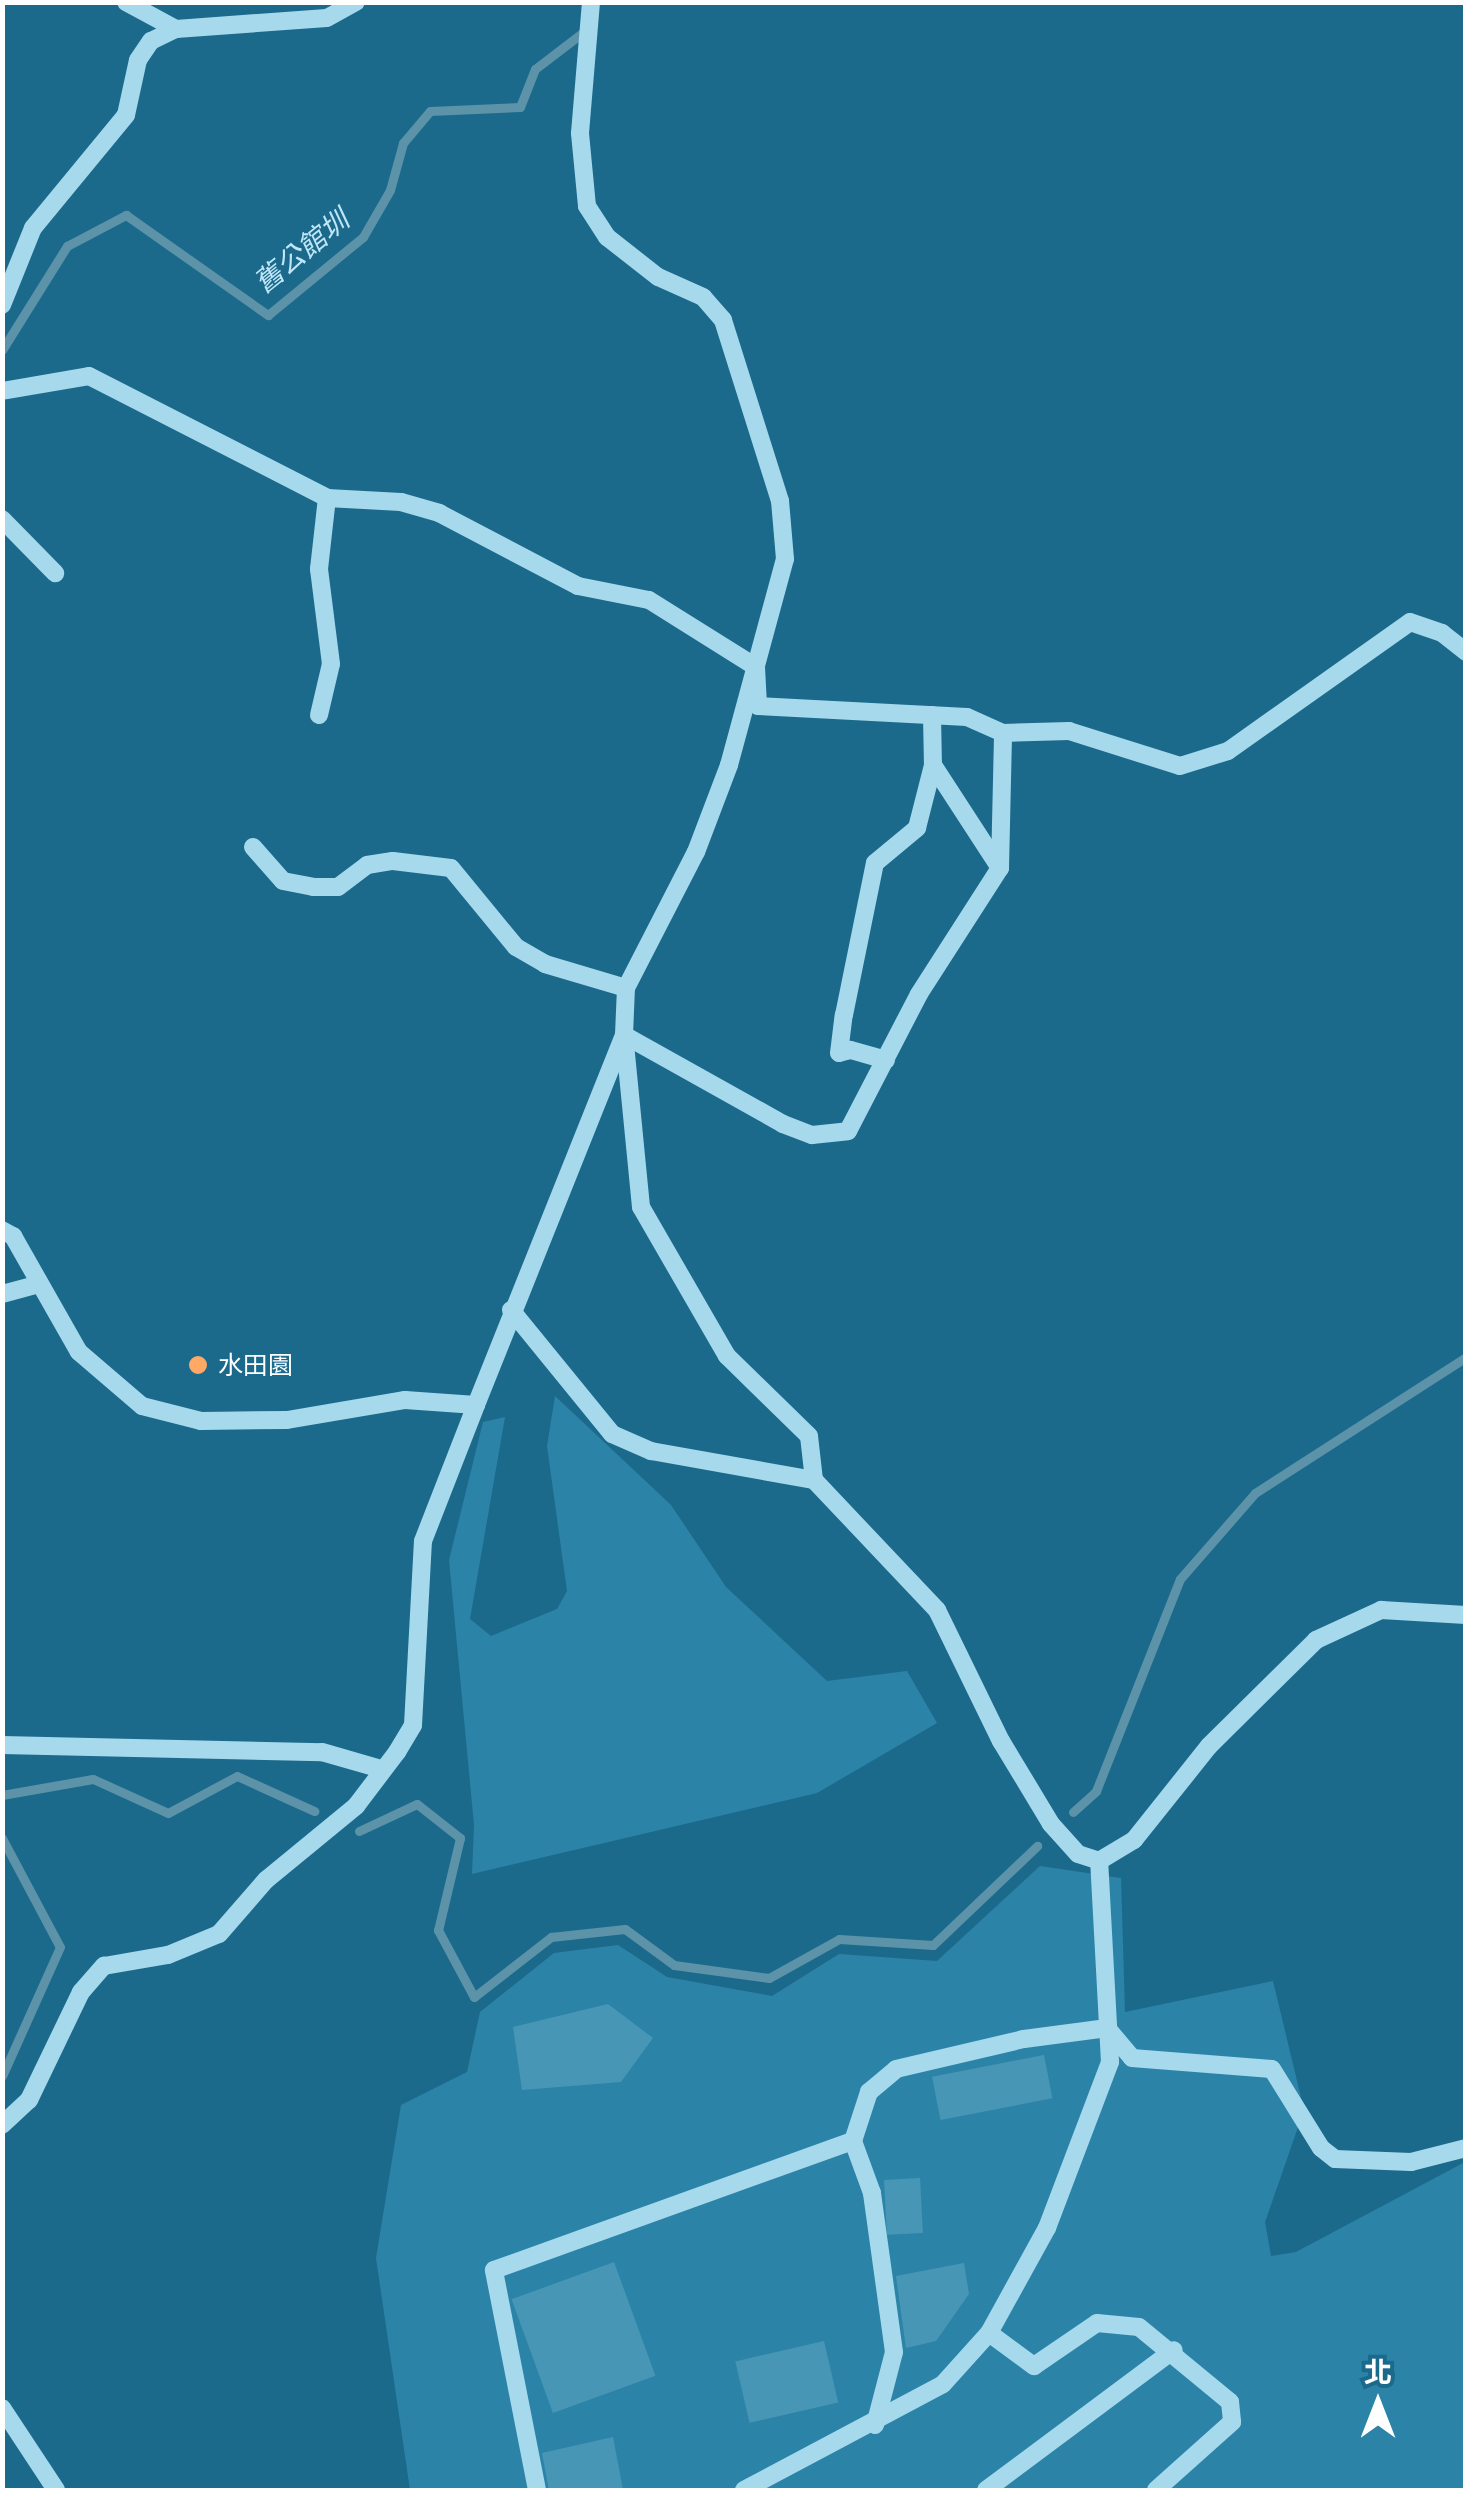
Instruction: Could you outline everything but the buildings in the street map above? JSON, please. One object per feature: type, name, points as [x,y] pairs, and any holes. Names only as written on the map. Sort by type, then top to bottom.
[{"type":"street","points":[[126,2],[176,29]]},
{"type":"street","points":[[2,305],[33,228],[126,115],[138,60],[151,42],[176,29],[327,18],[356,2]]},
{"type":"street","points":[[590,2],[580,133],[587,206],[607,237],[658,276],[703,298],[723,320],[780,501],[785,560],[756,667],[696,852],[626,988],[624,1035],[641,1207],[727,1356],[810,1436],[814,1480]]},
{"type":"street","points":[[2,391],[89,376],[327,498],[401,502],[439,512],[578,586],[650,600],[756,667]]},
{"type":"street","points":[[320,715],[331,664],[319,570],[327,498]]},
{"type":"street","points":[[2,519],[55,573]]},
{"type":"street","points":[[756,667],[758,706],[967,717],[1002,732],[1069,731],[1180,766],[1228,751],[1410,622],[1442,633],[1466,652]]},
{"type":"street","points":[[886,1060],[839,1053],[844,1015],[875,863],[917,828],[933,764],[932,715]]},
{"type":"street","points":[[624,1035],[812,1135],[848,1131],[919,994],[1000,868],[1002,732]]},
{"type":"street","points":[[933,764],[1000,868]]},
{"type":"street","points":[[253,846],[283,881],[313,886],[338,886],[367,865],[393,861],[451,868],[516,947],[544,964],[626,988]]},
{"type":"street","points":[[2,2125],[29,2100],[81,1992],[104,1966],[168,1954],[219,1934],[266,1880],[356,1806],[413,1724],[423,1541],[511,1310],[624,1035]]},
{"type":"street","points":[[2,1230],[13,1236],[96,1373],[142,1406],[201,1421],[287,1420],[405,1400],[476,1405]]},
{"type":"street","points":[[2,1294],[40,1284]]},
{"type":"street","points":[[511,1310],[612,1434],[651,1451],[814,1480],[938,1610],[1001,1741],[1051,1824],[1078,1854],[1099,1861],[1134,1840],[1222,1732],[1316,1640],[1380,1610],[1466,1615]]},
{"type":"street","points":[[2,1745],[322,1752],[381,1769]]},
{"type":"street","points":[[744,2490],[875,2425],[943,2384],[989,2333],[1046,2228],[1110,2062],[1099,1861]]},
{"type":"street","points":[[875,2425],[894,2352],[872,2193],[852,2142],[869,2092],[896,2069],[1040,2036],[1108,2028]]},
{"type":"street","points":[[1108,2028],[1132,2058],[1272,2070],[1334,2159],[1411,2162],[1466,2148]]},
{"type":"street","points":[[537,2490],[494,2270],[852,2142]]},
{"type":"street","points":[[989,2333],[1034,2366],[1097,2323],[1139,2327],[1174,2350],[1230,2402],[1232,2422],[1156,2490]]},
{"type":"street","points":[[986,2490],[1174,2350]]},
{"type":"street","points":[[2,2408],[56,2490]]},
{"type":"shaded area","points":[[555,1396],[671,1505],[726,1587],[827,1681],[907,1671],[937,1723],[817,1793],[472,1874],[474,1825],[449,1560],[483,1422],[505,1417],[470,1619],[491,1636],[557,1609],[567,1591],[547,1446]]},
{"type":"shaded area","points":[[1040,1866],[1121,1878],[1125,2012],[1273,1981],[1304,2110],[1265,2222],[1271,2256],[1296,2252],[1465,2162],[1465,2490],[410,2490],[376,2258],[401,2105],[467,2072],[480,2012],[554,1953],[618,1945],[667,1977],[772,1996],[839,1954],[937,1961]]},
{"type":"waterway","name":"舊公館圳","points":[[2,350],[67,246],[126,215],[268,315],[363,237],[390,190],[403,143],[430,111],[520,107],[535,69],[586,30]]},
{"type":"waterway","points":[[1073,1812],[1096,1791],[1180,1579],[1255,1493],[1466,1357]]},
{"type":"waterway","points":[[2,1795],[93,1779],[168,1813],[237,1776],[314,1811]]},
{"type":"waterway","points":[[359,1831],[417,1804],[460,1838],[438,1930],[474,1997],[551,1937],[625,1929],[674,1965],[769,1978],[839,1939],[933,1945],[1037,1846]]},
{"type":"waterway","points":[[2,1838],[60,1947],[2,2076]]},
{"type":"place","name":"水田園","points":[[198,1365]]}]
